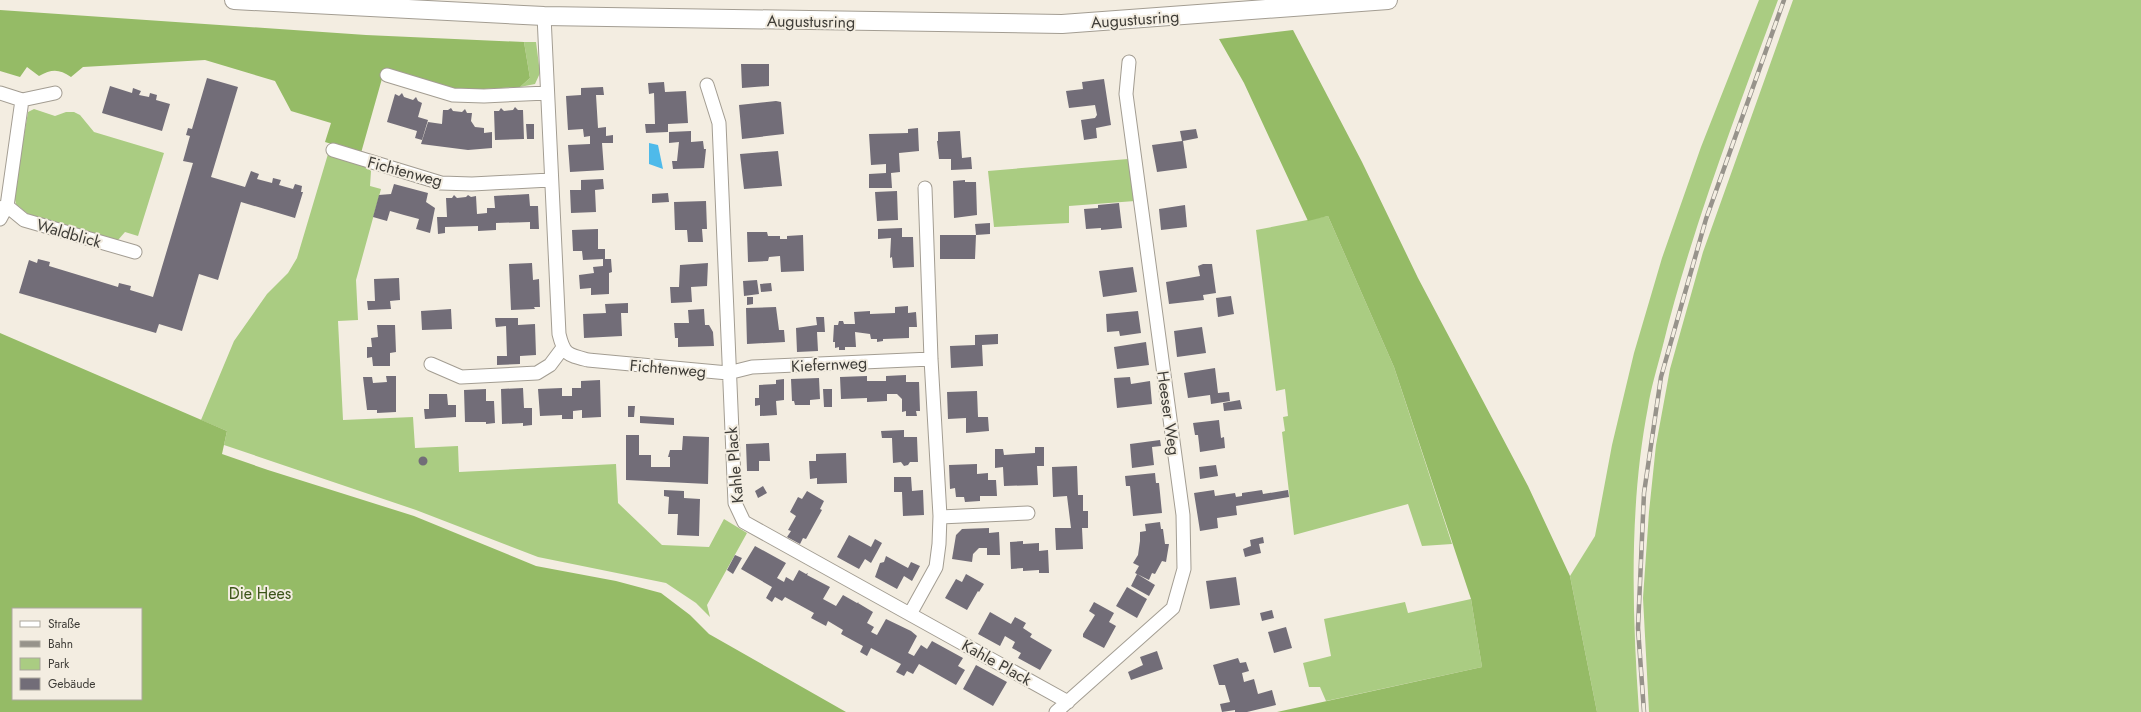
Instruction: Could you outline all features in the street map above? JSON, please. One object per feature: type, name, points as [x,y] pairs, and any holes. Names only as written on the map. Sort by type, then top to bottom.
[{"type":"main road","name":"Augustusring","points":[[234,0],[544,16],[1062,24],[1388,0]]},
{"type":"street","points":[[431,364],[461,377],[537,373],[550,365],[562,349],[559,334],[550,180],[544,16]]},
{"type":"street","name":"Heeser Weg","points":[[1056,712],[1173,608],[1184,569],[1183,516],[1126,94],[1128,62]]},
{"type":"street","points":[[387,75],[453,95],[484,96],[547,93]]},
{"type":"street","name":"Kahle Plack","points":[[707,86],[719,123],[728,373],[735,503],[744,522],[1068,702]]},
{"type":"street","points":[[0,93],[22,100],[55,93]]},
{"type":"street","points":[[0,219],[22,100]]},
{"type":"street","name":"Fichtenweg","points":[[333,150],[441,183],[472,184],[550,180]]},
{"type":"street","points":[[910,614],[936,567],[940,544],[940,517],[931,359],[925,188]]},
{"type":"street","name":"Waldblick","points":[[3,207],[24,220],[135,252]]},
{"type":"street","name":"Fichtenweg","points":[[562,349],[569,355],[588,360],[728,373]]},
{"type":"street","name":"Kiefernweg","points":[[728,373],[752,368],[931,359]]},
{"type":"street","points":[[940,517],[1028,513]]},
{"type":"green space","points":[[1759,0],[1778,0],[1730,130],[1686,260],[1654,378],[1648,407],[1642,444],[1635,520],[1634,597],[1639,712],[1597,712],[1570,576],[1595,536],[1612,445],[1634,353],[1662,258],[1701,147]]},
{"type":"green space","points":[[1793,0],[2141,0],[2141,712],[1649,712],[1643,598],[1649,512],[1656,445],[1670,369],[1703,252]]},
{"type":"green space","points":[[0,10],[366,35],[524,42],[530,78],[520,87],[466,90],[453,89],[385,68],[361,153],[325,142],[331,123],[291,111],[275,81],[205,60],[83,67],[71,77],[59,71],[48,72],[39,76],[27,67],[20,77],[0,71]]},
{"type":"green space","points":[[1293,30],[1362,162],[1418,278],[1528,486],[1570,576],[1597,712],[1277,712],[1482,667],[1471,599],[1394,367],[1328,216],[1308,221],[1244,83],[1219,39]]},
{"type":"green space","points":[[524,42],[536,42],[540,73],[535,84],[520,87],[530,78]]},
{"type":"green space","points":[[34,109],[55,116],[66,112],[74,112],[80,115],[94,132],[164,153],[138,236],[125,232],[118,240],[28,214],[16,204],[14,195],[28,112]]},
{"type":"green space","points":[[328,154],[362,163],[371,171],[370,186],[381,189],[356,280],[358,320],[338,321],[343,420],[413,417],[415,448],[458,446],[459,472],[616,464],[618,503],[662,545],[709,547],[724,519],[747,533],[707,605],[710,617],[696,603],[666,583],[538,557],[416,510],[224,445],[227,431],[201,420],[234,341],[267,294],[288,273],[297,258]]},
{"type":"green space","points":[[1128,159],[1135,201],[1069,206],[1069,223],[994,227],[988,171]]},
{"type":"green space","points":[[1328,216],[1394,367],[1452,544],[1422,546],[1408,504],[1294,535],[1282,432],[1285,431],[1283,417],[1288,416],[1285,389],[1276,391],[1256,230]]},
{"type":"green space","name":"Die Hees","points":[[0,333],[227,431],[222,454],[414,516],[536,566],[616,581],[661,593],[690,615],[709,634],[846,712],[0,712]]},
{"type":"green space","points":[[1471,599],[1482,667],[1326,701],[1320,687],[1309,687],[1303,663],[1331,656],[1324,619],[1405,602],[1408,613]]},
{"type":"water","points":[[649,143],[658,145],[663,169],[649,164]]},
{"type":"building","points":[[741,64],[769,64],[769,86],[742,88]]},
{"type":"building","points":[[207,78],[238,87],[211,177],[245,187],[251,171],[259,174],[257,179],[272,183],[273,178],[281,180],[279,185],[293,189],[295,184],[302,186],[301,192],[303,192],[295,218],[241,202],[218,280],[199,274],[182,331],[159,324],[156,333],[19,293],[29,260],[37,263],[38,259],[50,262],[49,266],[118,287],[119,283],[131,286],[130,290],[153,297],[193,163],[183,161],[190,136],[186,135],[188,128],[192,129]]},
{"type":"building","points":[[1104,79],[1111,125],[1096,128],[1097,138],[1084,140],[1081,120],[1095,118],[1097,115],[1095,105],[1069,108],[1066,91],[1083,89],[1082,82]]},
{"type":"building","points":[[664,82],[665,92],[686,91],[688,123],[668,124],[668,132],[646,133],[645,124],[655,124],[654,93],[649,94],[648,83]]},
{"type":"building","points":[[110,86],[132,93],[133,88],[141,91],[139,95],[149,97],[150,93],[157,95],[156,100],[170,104],[162,131],[102,113]]},
{"type":"building","points":[[603,87],[604,95],[596,95],[598,128],[606,127],[606,136],[613,135],[613,143],[602,143],[604,170],[570,172],[568,145],[590,144],[590,136],[584,137],[583,129],[568,130],[566,96],[581,95],[581,88]]},
{"type":"building","points":[[402,93],[404,97],[413,100],[416,97],[418,101],[422,103],[418,117],[428,120],[422,140],[415,138],[417,131],[387,122],[395,94],[399,96]]},
{"type":"building","points":[[776,101],[781,102],[784,134],[742,139],[739,105]]},
{"type":"building","points":[[515,107],[518,110],[523,110],[524,139],[495,140],[494,111],[499,111],[501,108],[504,111],[513,110]]},
{"type":"building","points":[[451,108],[453,111],[462,112],[465,109],[467,113],[472,113],[471,121],[475,127],[484,128],[484,133],[492,132],[492,148],[468,150],[421,144],[428,122],[442,124],[443,110],[448,110]]},
{"type":"building","points":[[526,124],[534,124],[534,139],[527,139]]},
{"type":"building","points":[[918,128],[919,151],[899,153],[900,172],[891,173],[892,188],[869,188],[869,174],[886,173],[886,164],[871,165],[869,134],[908,133],[908,129]]},
{"type":"building","points":[[1196,129],[1198,138],[1183,141],[1187,168],[1157,172],[1152,145],[1182,141],[1180,131]]},
{"type":"building","points":[[691,131],[691,142],[703,141],[704,149],[706,149],[704,168],[673,169],[672,161],[677,161],[679,142],[669,143],[669,132]]},
{"type":"building","points":[[960,131],[962,158],[971,157],[972,169],[951,170],[951,159],[939,159],[937,141],[938,132]]},
{"type":"building","points":[[778,151],[782,186],[744,189],[740,154]]},
{"type":"building","points":[[603,179],[604,189],[595,190],[596,212],[571,213],[570,190],[581,190],[581,180]]},
{"type":"building","points":[[965,180],[965,182],[976,182],[977,215],[954,218],[953,181]]},
{"type":"building","points":[[394,184],[428,193],[426,202],[435,208],[430,233],[416,229],[419,219],[390,211],[387,221],[373,217],[379,195],[391,194]]},
{"type":"building","points":[[897,191],[898,220],[877,221],[875,192]]},
{"type":"building","points":[[668,193],[669,202],[652,203],[652,194]]},
{"type":"building","points":[[529,194],[530,206],[538,206],[539,229],[530,229],[530,222],[496,223],[496,230],[478,231],[478,226],[445,227],[445,233],[438,234],[437,217],[447,217],[446,198],[452,198],[454,195],[457,198],[466,197],[468,195],[471,197],[476,196],[477,214],[487,213],[487,208],[495,208],[494,196]]},
{"type":"building","points":[[706,201],[707,229],[702,229],[703,242],[688,242],[687,230],[675,230],[674,202]]},
{"type":"building","points":[[1119,203],[1122,228],[1101,230],[1101,228],[1086,229],[1084,209],[1098,208],[1098,205]]},
{"type":"building","points":[[1185,205],[1187,227],[1161,230],[1159,209]]},
{"type":"building","points":[[990,223],[990,234],[976,235],[975,224]]},
{"type":"building","points":[[902,228],[902,237],[913,237],[914,267],[893,268],[892,257],[890,258],[891,238],[878,239],[878,229]]},
{"type":"building","points":[[598,229],[598,249],[605,249],[605,259],[611,259],[612,272],[609,273],[609,294],[591,295],[591,288],[580,289],[579,275],[594,273],[593,267],[603,266],[603,259],[583,260],[582,251],[573,251],[572,230]]},
{"type":"building","points":[[747,232],[767,232],[768,236],[780,236],[780,239],[787,239],[787,236],[803,235],[804,271],[781,272],[780,256],[769,257],[768,261],[748,262]]},
{"type":"building","points":[[940,235],[976,235],[975,259],[940,259]]},
{"type":"building","points":[[532,263],[533,280],[539,279],[540,307],[534,307],[535,309],[511,310],[509,264]]},
{"type":"building","points":[[708,263],[707,286],[691,287],[692,302],[671,303],[670,287],[679,287],[680,265]]},
{"type":"building","points":[[1203,264],[1212,264],[1216,293],[1203,295],[1204,300],[1169,304],[1166,282],[1200,276],[1198,266]]},
{"type":"building","points":[[1133,267],[1137,292],[1103,297],[1099,271]]},
{"type":"building","points":[[399,278],[400,300],[390,301],[391,309],[368,310],[367,301],[375,301],[374,279]]},
{"type":"building","points":[[757,280],[759,294],[744,296],[743,281]]},
{"type":"building","points":[[771,283],[772,291],[761,292],[760,284]]},
{"type":"building","points":[[1231,296],[1234,314],[1218,317],[1216,298]]},
{"type":"building","points":[[747,297],[753,297],[753,304],[747,305]]},
{"type":"building","points":[[628,303],[628,313],[621,313],[622,336],[584,338],[583,314],[606,313],[605,304]]},
{"type":"building","points":[[908,306],[908,313],[916,312],[917,327],[909,327],[909,338],[883,339],[883,341],[877,342],[877,339],[871,339],[870,334],[855,332],[856,347],[845,347],[845,350],[839,350],[839,347],[835,348],[835,342],[833,342],[834,325],[838,325],[839,321],[843,321],[844,324],[855,324],[854,312],[870,311],[870,314],[895,313],[895,307]]},
{"type":"building","points":[[776,307],[779,330],[784,330],[785,342],[747,344],[746,308]]},
{"type":"building","points":[[451,309],[452,329],[422,330],[421,311]]},
{"type":"building","points":[[704,309],[705,325],[709,325],[713,332],[714,346],[678,347],[678,338],[675,338],[674,323],[689,323],[688,310]]},
{"type":"building","points":[[1138,311],[1141,333],[1120,336],[1119,331],[1107,332],[1106,314]]},
{"type":"building","points":[[816,317],[824,317],[825,332],[817,332],[818,351],[797,352],[796,328],[817,325]]},
{"type":"building","points":[[495,318],[518,318],[518,325],[535,324],[536,355],[520,356],[520,364],[497,365],[497,356],[507,356],[506,326],[496,327]]},
{"type":"building","points":[[377,325],[395,325],[396,352],[390,353],[390,366],[373,366],[372,357],[367,358],[367,347],[372,347],[371,338],[378,337]]},
{"type":"building","points":[[1202,327],[1206,353],[1177,357],[1174,331]]},
{"type":"building","points":[[998,334],[998,344],[982,345],[983,366],[951,368],[950,346],[975,345],[975,335]]},
{"type":"building","points":[[1146,342],[1149,365],[1117,369],[1114,347]]},
{"type":"building","points":[[1215,368],[1218,393],[1229,392],[1230,401],[1211,404],[1210,395],[1188,398],[1184,373]]},
{"type":"building","points":[[906,375],[906,382],[919,382],[920,411],[916,411],[917,416],[906,416],[906,411],[902,412],[902,399],[897,394],[887,394],[887,401],[867,402],[867,398],[841,399],[840,377],[867,376],[867,381],[886,381],[886,376]]},
{"type":"building","points":[[386,376],[396,376],[396,412],[377,413],[377,410],[367,410],[363,377],[372,377],[373,383],[387,382]]},
{"type":"building","points":[[1130,377],[1131,384],[1150,381],[1152,404],[1117,408],[1114,378]]},
{"type":"building","points":[[819,378],[820,399],[810,400],[810,405],[795,405],[794,401],[792,401],[791,379]]},
{"type":"building","points":[[784,379],[784,400],[776,401],[777,415],[760,416],[760,405],[755,406],[755,398],[759,398],[759,385],[776,384],[776,380]]},
{"type":"building","points":[[600,380],[601,417],[582,418],[582,410],[573,411],[573,419],[562,419],[562,415],[540,416],[538,389],[562,388],[562,396],[572,396],[572,388],[581,388],[581,381]]},
{"type":"building","points":[[523,388],[524,408],[532,408],[532,425],[523,426],[523,423],[502,424],[501,389]]},
{"type":"building","points":[[486,389],[486,401],[494,401],[495,423],[486,424],[486,422],[465,422],[464,390]]},
{"type":"building","points":[[823,389],[832,389],[832,407],[824,407]]},
{"type":"building","points":[[977,391],[978,417],[988,417],[989,431],[966,433],[966,418],[948,419],[947,392]]},
{"type":"building","points":[[429,394],[447,394],[448,405],[456,405],[456,417],[425,419],[424,409],[429,409]]},
{"type":"building","points":[[1240,400],[1242,409],[1224,411],[1223,403]]},
{"type":"building","points":[[628,406],[635,406],[634,417],[628,417]]},
{"type":"building","points":[[640,416],[674,418],[674,425],[640,423]]},
{"type":"building","points":[[1219,420],[1221,438],[1224,437],[1225,448],[1200,452],[1198,435],[1195,435],[1193,423]]},
{"type":"building","points":[[904,430],[904,437],[917,437],[918,462],[910,462],[908,465],[904,466],[901,462],[893,463],[892,438],[882,438],[881,431]]},
{"type":"building","points":[[626,435],[639,435],[639,455],[651,455],[651,467],[670,467],[670,457],[668,457],[670,450],[682,450],[683,436],[709,437],[708,484],[626,480]]},
{"type":"building","points":[[1160,440],[1161,446],[1152,447],[1154,465],[1132,468],[1130,444]]},
{"type":"building","points":[[769,443],[770,461],[759,461],[759,471],[747,471],[746,444]]},
{"type":"building","points":[[1035,447],[1044,447],[1044,466],[1037,466],[1038,485],[1004,486],[1003,467],[995,468],[995,449],[1003,449],[1004,455],[1035,453]]},
{"type":"building","points":[[846,453],[847,483],[817,484],[817,478],[810,479],[809,461],[816,461],[816,454]]},
{"type":"building","points":[[423,456],[428,461],[423,466],[418,461]]},
{"type":"building","points":[[977,464],[977,474],[988,473],[988,480],[996,480],[997,496],[980,496],[980,501],[965,502],[964,497],[956,497],[955,488],[950,489],[949,465]]},
{"type":"building","points":[[1216,465],[1218,476],[1200,479],[1199,467]]},
{"type":"building","points":[[1077,466],[1078,495],[1083,495],[1083,511],[1088,511],[1088,528],[1082,528],[1083,549],[1056,550],[1055,528],[1071,528],[1067,496],[1053,497],[1052,467]]},
{"type":"building","points":[[1155,473],[1156,483],[1159,483],[1162,513],[1133,516],[1130,486],[1126,486],[1125,476]]},
{"type":"building","points":[[894,477],[911,477],[912,491],[923,490],[924,515],[903,516],[902,492],[894,492]]},
{"type":"building","points":[[763,486],[767,493],[758,498],[755,491]]},
{"type":"building","points":[[664,490],[684,491],[684,498],[700,499],[699,536],[677,535],[678,514],[668,514],[669,497],[664,496]]},
{"type":"building","points":[[1214,490],[1215,496],[1235,493],[1236,497],[1242,496],[1242,493],[1262,490],[1263,494],[1288,490],[1289,497],[1236,506],[1237,515],[1217,518],[1218,528],[1200,531],[1194,493]]},
{"type":"building","points":[[807,491],[824,501],[820,509],[822,510],[806,539],[803,538],[800,544],[787,537],[791,531],[788,530],[796,516],[790,512],[798,497],[802,499]]},
{"type":"building","points":[[1160,522],[1161,529],[1163,529],[1165,544],[1169,544],[1166,562],[1162,561],[1155,574],[1152,573],[1149,580],[1135,573],[1139,566],[1133,563],[1138,555],[1140,532],[1146,531],[1145,524]]},
{"type":"building","points":[[989,528],[989,533],[999,532],[1000,555],[987,555],[987,548],[979,548],[973,554],[972,562],[952,559],[956,535],[962,529]]},
{"type":"building","points":[[849,535],[871,547],[875,539],[882,543],[871,563],[865,559],[859,569],[837,557]]},
{"type":"building","points":[[1263,537],[1264,543],[1259,544],[1261,553],[1245,557],[1243,549],[1251,546],[1250,540]]},
{"type":"building","points":[[1023,541],[1023,544],[1039,543],[1039,551],[1048,550],[1049,573],[1039,573],[1039,570],[1023,571],[1023,568],[1011,569],[1010,542]]},
{"type":"building","points":[[755,546],[786,563],[777,578],[784,582],[786,577],[793,581],[799,570],[806,574],[808,573],[807,575],[830,587],[823,599],[836,606],[843,595],[857,603],[859,602],[858,603],[873,612],[867,623],[874,627],[871,632],[877,635],[886,619],[911,631],[917,636],[908,653],[914,656],[921,645],[927,649],[932,641],[963,658],[958,666],[965,670],[956,685],[919,664],[913,674],[907,671],[904,676],[896,672],[901,664],[871,648],[867,656],[860,652],[863,646],[841,634],[843,630],[828,621],[826,626],[811,618],[814,613],[785,597],[782,601],[775,597],[772,602],[766,598],[772,587],[741,569]]},
{"type":"building","points":[[735,555],[742,558],[733,574],[727,570]]},
{"type":"building","points":[[886,556],[908,568],[911,562],[920,566],[912,581],[904,576],[897,589],[875,577],[880,563],[884,562]]},
{"type":"building","points":[[966,574],[984,584],[967,610],[945,598],[956,579],[962,582]]},
{"type":"building","points":[[1137,574],[1155,585],[1149,596],[1131,586]]},
{"type":"building","points":[[1236,577],[1240,605],[1210,609],[1206,581]]},
{"type":"building","points":[[1127,587],[1147,599],[1137,618],[1116,606]]},
{"type":"building","points":[[1094,602],[1114,613],[1109,622],[1116,626],[1104,648],[1083,637],[1083,634],[1095,615],[1089,611]]},
{"type":"building","points":[[1272,610],[1274,618],[1262,621],[1260,613]]},
{"type":"building","points":[[990,612],[1011,624],[1015,617],[1026,623],[1023,628],[1032,634],[1030,637],[1052,650],[1040,670],[1018,658],[1021,653],[1012,648],[1015,642],[1005,636],[1000,646],[978,634]]},
{"type":"building","points":[[1286,627],[1292,648],[1274,653],[1268,632]]},
{"type":"building","points":[[1157,651],[1163,669],[1131,680],[1128,672],[1143,665],[1140,657]]},
{"type":"building","points":[[1238,658],[1240,663],[1246,662],[1249,671],[1242,673],[1244,682],[1254,679],[1258,694],[1272,690],[1276,705],[1247,712],[1235,712],[1235,710],[1222,712],[1220,704],[1230,702],[1225,685],[1219,685],[1213,665]]},
{"type":"building","points":[[976,665],[1007,682],[993,706],[963,689]]},
{"type":"railway","points":[[1644,712],[1638,628],[1644,493],[1661,377],[1706,219],[1784,0]]}]
